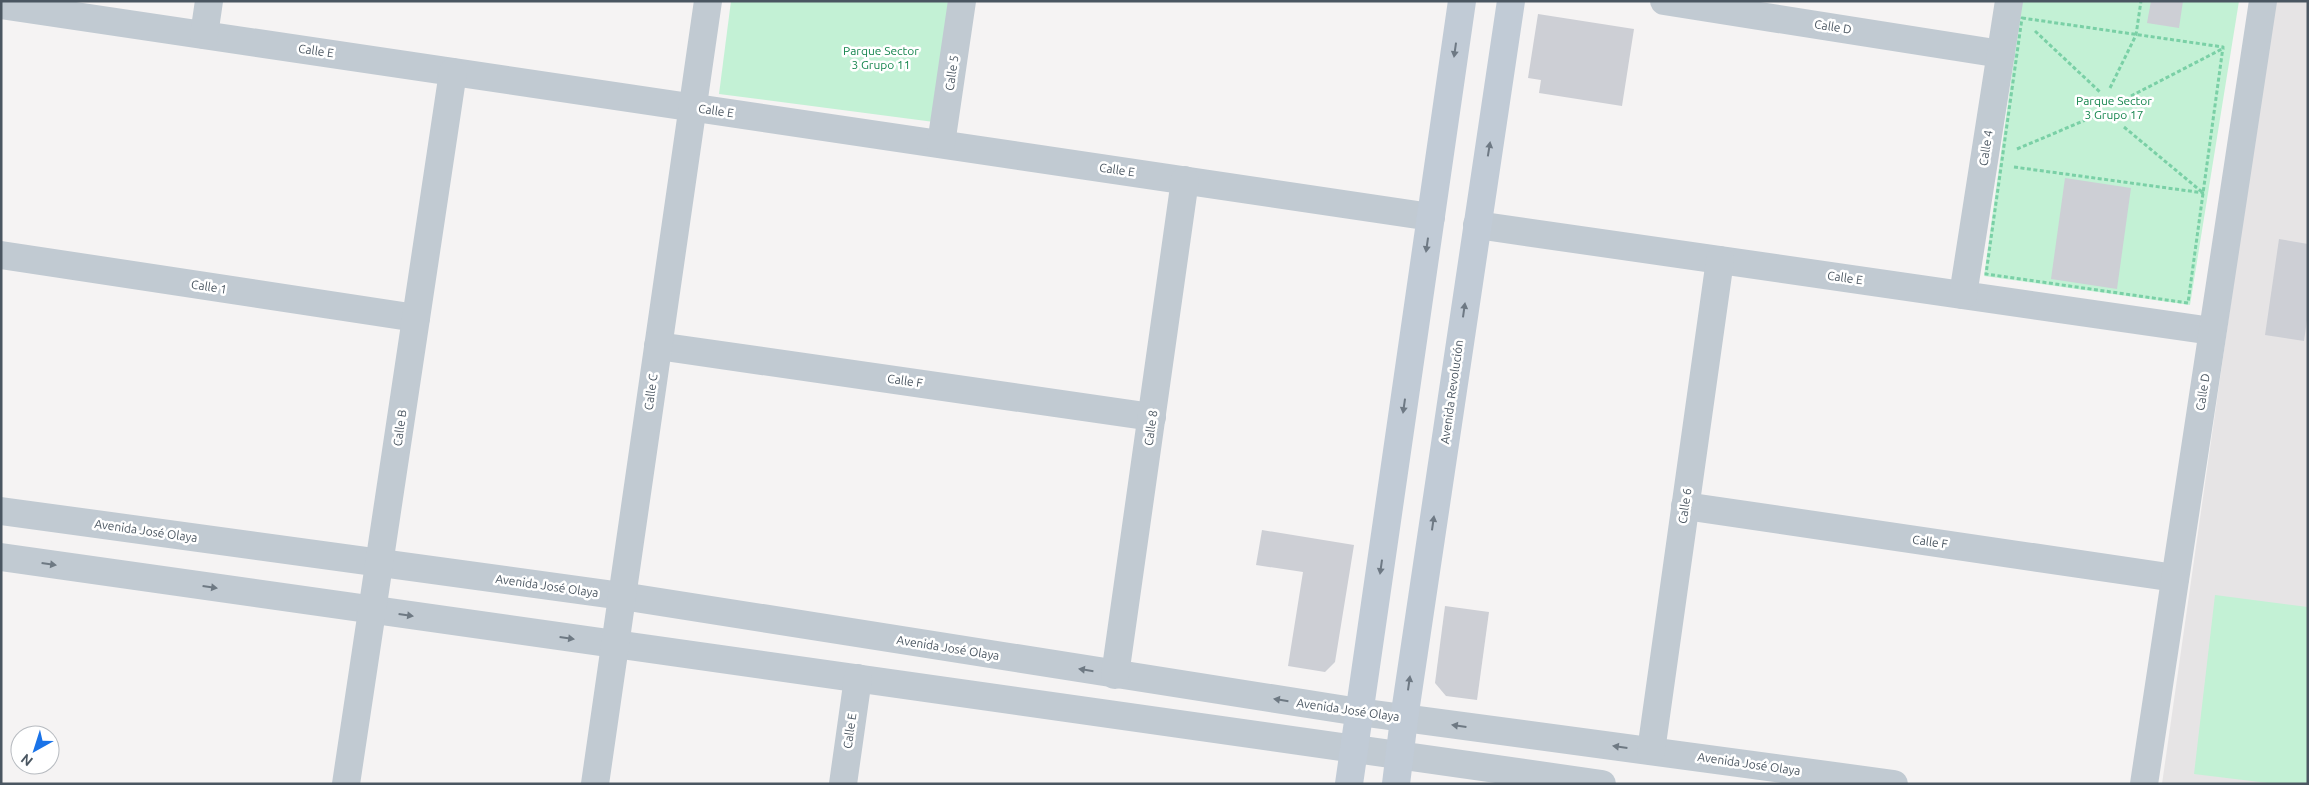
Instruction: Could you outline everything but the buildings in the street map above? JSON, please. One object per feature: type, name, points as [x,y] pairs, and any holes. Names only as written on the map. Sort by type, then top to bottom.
[{"type":"street","points":[[204,34],[209,1]]},
{"type":"street","name":"Calle C","points":[[595,784],[708,1]]},
{"type":"street","name":"Calle 5","points":[[941,144],[962,1]]},
{"type":"street","points":[[1349,784],[1462,1]]},
{"type":"street","name":"Avenida Revolución","points":[[1396,784],[1404,719],[1511,1]]},
{"type":"street","name":"Calle D","points":[[1664,1],[2001,54]]},
{"type":"street","name":"Calle D","points":[[2144,784],[2262,1]]},
{"type":"street","name":"Calle E","points":[[1,5],[1431,217]]},
{"type":"street","name":"Calle 4","points":[[1963,295],[1996,161],[2001,54],[2013,12]]},
{"type":"street","name":"Calle B","points":[[346,784],[453,72]]},
{"type":"street","name":"Calle 8","points":[[1115,675],[1185,180]]},
{"type":"street","name":"Calle E","points":[[1477,225],[2212,331]]},
{"type":"street","name":"Calle 1","points":[[1,255],[416,318]]},
{"type":"street","name":"Calle 6","points":[[1651,751],[1720,260]]},
{"type":"street","name":"Calle F","points":[[658,346],[1152,416]]},
{"type":"street","name":"Calle F","points":[[1685,506],[2175,578]]},
{"type":"street","name":"Avenida José Olaya","points":[[1,510],[622,596],[1404,719],[1894,784]]},
{"type":"street","points":[[1,557],[1602,784]]},
{"type":"street","name":"Calle E","points":[[843,784],[858,678]]},
{"type":"path","points":[[2110,88],[2136,35],[2141,1]]},
{"type":"path","points":[[2013,12],[2136,35],[2255,52]]},
{"type":"path","points":[[2013,12],[2100,92]]},
{"type":"path","points":[[2013,12],[1996,161],[1986,274],[2188,303],[2223,48]]},
{"type":"path","points":[[2132,96],[2223,48]]},
{"type":"path","points":[[1996,161],[2095,116]]},
{"type":"path","points":[[2124,127],[2203,192]]},
{"type":"path","points":[[1996,161],[2233,197]]},
{"type":"shaded area","points":[[2274,1],[2308,1],[2308,784],[2162,784]]},
{"type":"green space","name":"Parque Sector 3 Grupo 11","points":[[731,1],[950,1],[934,122],[719,94]]},
{"type":"green space","name":"Parque Sector 3 Grupo 17","points":[[2022,1],[2239,1],[2190,305],[1984,276]]},
{"type":"green space","points":[[2215,595],[2308,607],[2307,784],[2276,784],[2194,774]]}]
